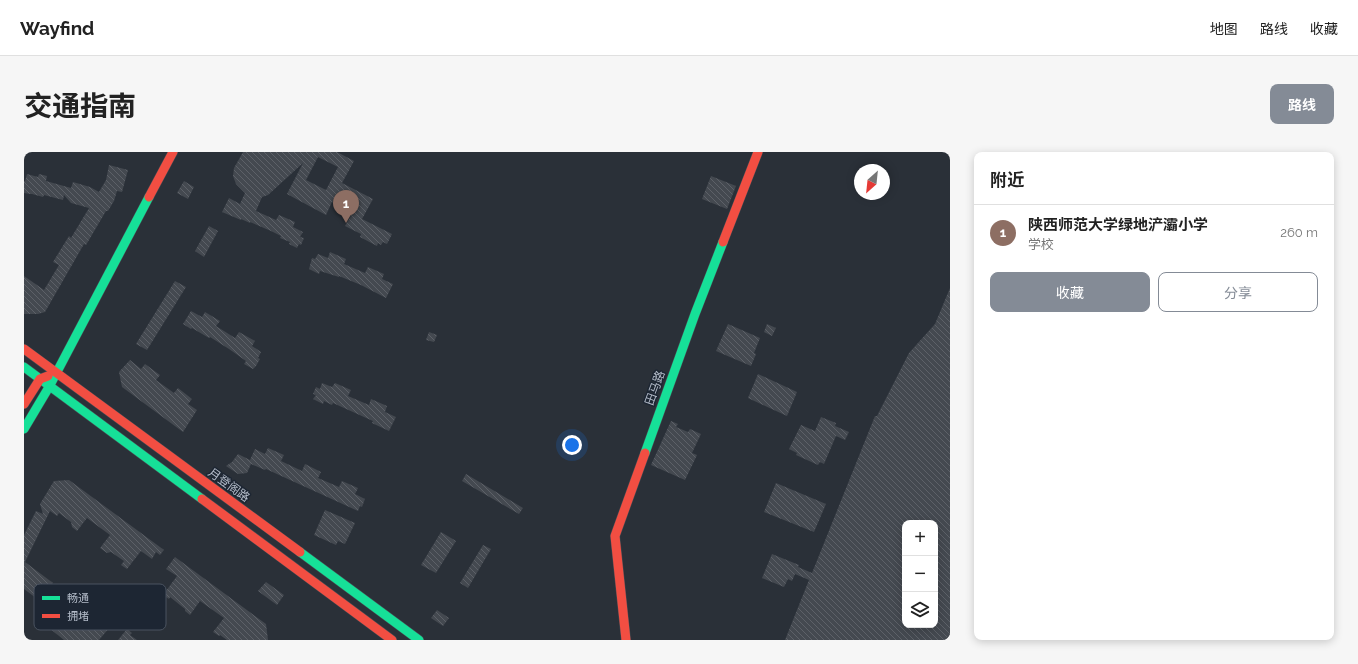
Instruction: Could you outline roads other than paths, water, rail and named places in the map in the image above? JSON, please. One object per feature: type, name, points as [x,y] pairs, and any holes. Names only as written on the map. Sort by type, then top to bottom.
[{"type":"main road","points":[[24,429],[49,387],[172,152]]},
{"type":"main road","name":"田马路","points":[[626,640],[615,536],[695,314],[758,152]]},
{"type":"main road","name":"月登阁路","points":[[24,349],[419,640]]},
{"type":"main road","points":[[24,367],[392,640]]},
{"type":"main road","points":[[24,404],[40,379],[56,373]]},
{"type":"place","name":"陕西师范大学绿地浐灞小学","points":[[346,223]]}]
